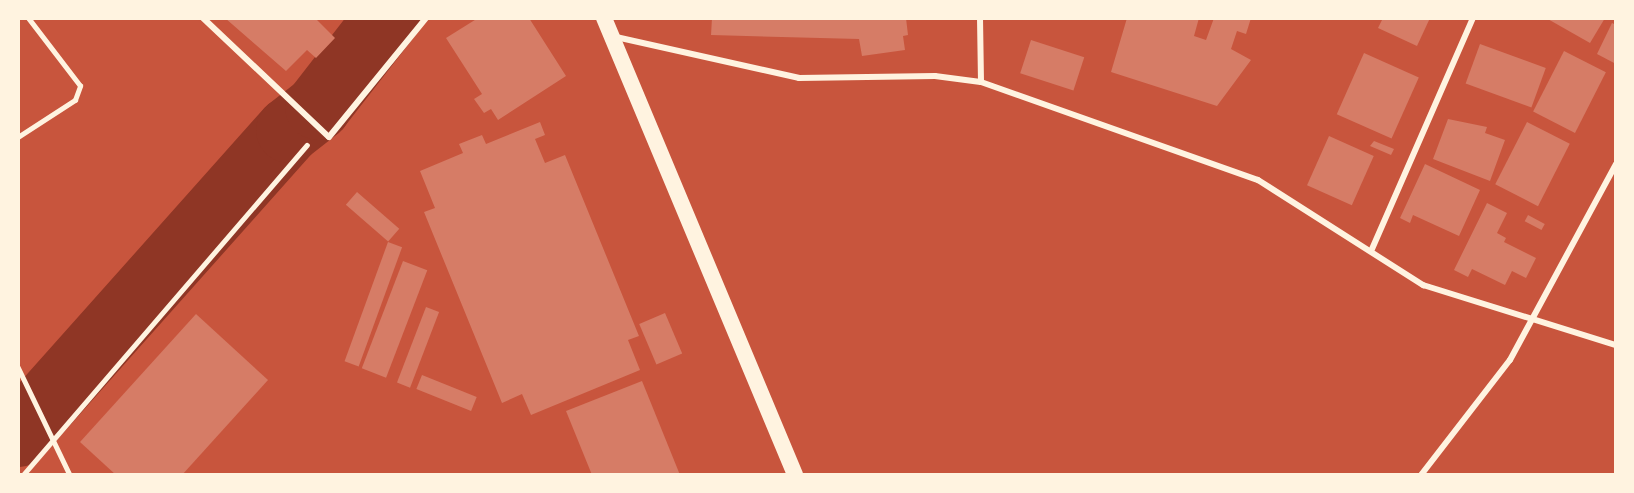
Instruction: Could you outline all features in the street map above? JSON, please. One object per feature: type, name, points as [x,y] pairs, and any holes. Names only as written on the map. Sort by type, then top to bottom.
[{"type":"highway","points":[[604,18],[795,475]]},
{"type":"street","points":[[202,18],[329,137],[426,18]]},
{"type":"street","points":[[980,18],[981,82]]},
{"type":"street","points":[[1371,249],[1473,18]]},
{"type":"street","points":[[612,36],[799,78],[935,76],[981,82],[1258,180],[1371,249],[1423,285],[1532,316],[1616,345]]},
{"type":"street","points":[[1422,475],[1510,360],[1616,164]]},
{"type":"lane","points":[[18,137],[75,100],[80,86],[28,18]]},
{"type":"lane","points":[[23,475],[308,145]]},
{"type":"lane","points":[[18,367],[32,388],[51,445],[70,475]]},
{"type":"building","points":[[225,18],[315,18],[335,38],[316,58],[307,50],[286,71]]},
{"type":"building","points":[[478,18],[529,18],[566,76],[498,120],[491,109],[484,113],[474,99],[482,94],[446,38]]},
{"type":"building","points":[[712,18],[906,18],[908,35],[903,36],[905,50],[862,56],[859,39],[711,35]]},
{"type":"building","points":[[1127,18],[1199,18],[1194,36],[1206,40],[1214,18],[1251,18],[1246,34],[1237,31],[1231,49],[1251,60],[1217,106],[1111,72]]},
{"type":"building","points":[[1383,18],[1430,18],[1417,46],[1378,28]]},
{"type":"building","points":[[1546,18],[1605,18],[1590,43]]},
{"type":"building","points":[[1612,23],[1616,25],[1616,64],[1597,54]]},
{"type":"building","points":[[1031,40],[1084,57],[1073,91],[1020,73]]},
{"type":"building","points":[[1480,44],[1546,68],[1531,107],[1466,83]]},
{"type":"building","points":[[1564,51],[1606,72],[1575,133],[1533,112]]},
{"type":"building","points":[[1364,53],[1419,77],[1392,139],[1337,114]]},
{"type":"building","points":[[1448,119],[1487,127],[1485,133],[1505,140],[1490,181],[1433,159]]},
{"type":"building","points":[[540,122],[545,135],[535,139],[545,163],[565,155],[639,336],[628,340],[640,370],[531,415],[522,394],[502,403],[424,212],[435,208],[420,171],[463,153],[459,144],[482,135],[486,144]]},
{"type":"building","points":[[1527,122],[1570,144],[1538,206],[1495,184]]},
{"type":"building","points":[[1329,136],[1374,156],[1352,205],[1307,185]]},
{"type":"building","points":[[1374,141],[1394,149],[1391,155],[1370,146]]},
{"type":"building","points":[[1425,164],[1480,190],[1459,236],[1413,215],[1410,223],[1400,218]]},
{"type":"building","points":[[357,192],[399,229],[388,242],[346,205]]},
{"type":"building","points":[[1487,203],[1507,213],[1497,233],[1506,238],[1504,242],[1536,258],[1526,278],[1512,271],[1505,285],[1472,269],[1468,277],[1454,270]]},
{"type":"building","points":[[1528,215],[1545,224],[1541,230],[1525,221]]},
{"type":"building","points":[[388,242],[402,247],[359,366],[345,361]]},
{"type":"building","points":[[403,261],[427,270],[386,378],[362,368]]},
{"type":"building","points":[[426,307],[439,312],[410,388],[397,383]]},
{"type":"building","points":[[665,313],[682,354],[656,364],[639,324]]},
{"type":"building","points":[[196,314],[268,380],[182,475],[116,475],[80,442]]},
{"type":"building","points":[[422,375],[477,397],[471,411],[416,389]]},
{"type":"building","points":[[642,381],[680,475],[592,475],[566,411]]},
{"type":"waterway","points":[[18,434],[289,130],[318,107],[387,18]]}]
